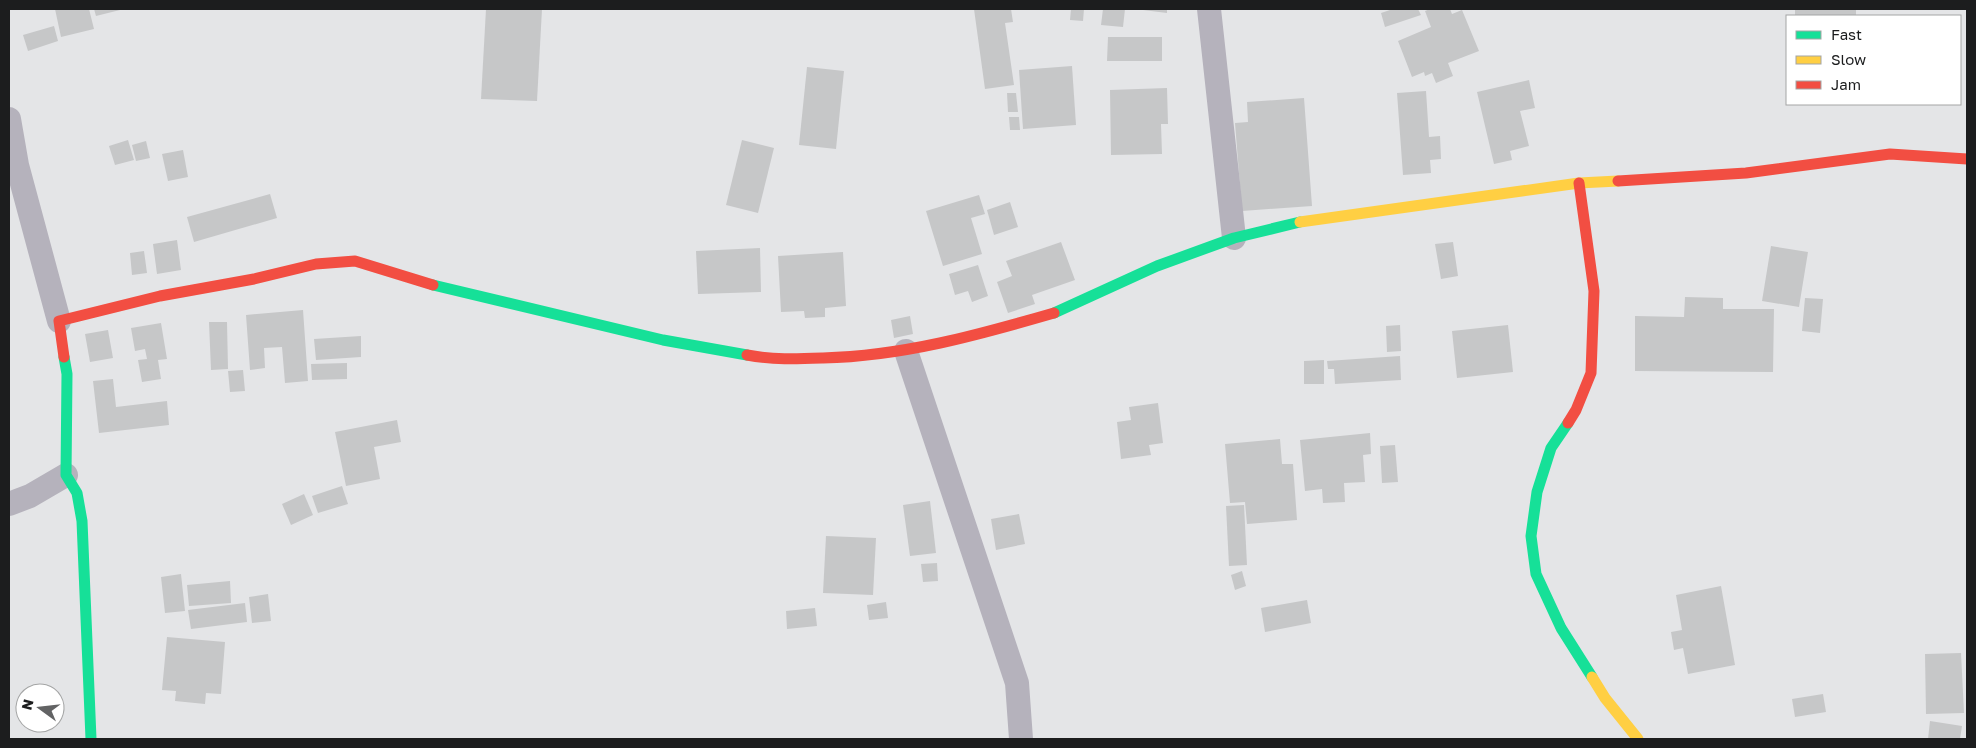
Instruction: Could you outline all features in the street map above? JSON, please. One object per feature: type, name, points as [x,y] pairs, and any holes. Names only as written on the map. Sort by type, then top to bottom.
[{"type":"street","points":[[1209,9],[1234,238]]},
{"type":"street","points":[[9,119],[17,165],[59,321],[67,374],[66,475],[77,493],[82,521],[91,739]]},
{"type":"street","points":[[59,321],[160,296],[254,279],[316,264],[355,262],[448,290],[663,340],[774,360],[860,357],[906,351],[976,336],[1055,313],[1157,266],[1234,238],[1315,218],[1580,183],[1746,173],[1890,154],[1967,159]]},
{"type":"street","points":[[1580,183],[1594,291],[1591,373],[1576,410],[1551,448],[1537,492],[1531,536],[1536,574],[1561,628],[1605,698],[1638,739]]},
{"type":"street","points":[[906,351],[1017,684],[1022,739]]},
{"type":"street","points":[[9,504],[30,496],[66,475]]},
{"type":"building","points":[[55,9],[89,9],[94,29],[61,37]]},
{"type":"building","points":[[94,9],[124,9],[96,16]]},
{"type":"building","points":[[486,9],[542,9],[537,101],[481,99]]},
{"type":"building","points":[[974,9],[1011,9],[1013,22],[1005,23],[1014,85],[985,89]]},
{"type":"building","points":[[1071,9],[1084,9],[1083,21],[1070,20]]},
{"type":"building","points":[[1103,9],[1125,9],[1123,27],[1101,25]]},
{"type":"building","points":[[1135,9],[1167,9],[1167,13]]},
{"type":"building","points":[[1393,9],[1418,9],[1421,15],[1385,27],[1381,13]]},
{"type":"building","points":[[1430,9],[1450,9],[1452,14],[1462,10],[1479,51],[1448,63],[1453,76],[1436,83],[1432,73],[1425,76],[1424,72],[1412,77],[1398,41],[1431,27],[1425,11]]},
{"type":"building","points":[[1795,9],[1856,9],[1856,15],[1795,15]]},
{"type":"building","points":[[54,26],[58,41],[28,51],[23,35]]},
{"type":"building","points":[[1108,37],[1162,37],[1162,61],[1107,61]]},
{"type":"building","points":[[1072,66],[1076,125],[1023,129],[1019,70]]},
{"type":"building","points":[[807,67],[844,71],[836,149],[799,145]]},
{"type":"building","points":[[1529,80],[1535,108],[1520,111],[1529,146],[1510,151],[1512,160],[1494,164],[1477,92]]},
{"type":"building","points":[[1167,88],[1168,124],[1161,124],[1162,154],[1111,155],[1110,90]]},
{"type":"building","points":[[1426,91],[1429,137],[1440,136],[1441,159],[1430,160],[1431,173],[1403,175],[1397,93]]},
{"type":"building","points":[[1007,93],[1016,93],[1018,112],[1008,112]]},
{"type":"building","points":[[1304,98],[1312,206],[1242,211],[1235,123],[1248,122],[1247,102]]},
{"type":"building","points":[[1009,117],[1019,117],[1020,130],[1010,130]]},
{"type":"building","points":[[128,140],[134,160],[115,165],[109,146]]},
{"type":"building","points":[[742,140],[774,148],[758,213],[726,205]]},
{"type":"building","points":[[146,141],[150,158],[136,161],[132,145]]},
{"type":"building","points":[[183,150],[188,177],[168,181],[162,154]]},
{"type":"building","points":[[270,194],[277,218],[194,242],[187,217]]},
{"type":"building","points":[[979,195],[985,214],[971,218],[982,254],[943,266],[926,211]]},
{"type":"building","points":[[1010,202],[1018,227],[994,235],[987,210]]},
{"type":"building","points":[[177,240],[181,270],[157,274],[153,244]]},
{"type":"building","points":[[1061,242],[1075,280],[1032,295],[1035,304],[1008,313],[997,282],[1012,276],[1006,261]]},
{"type":"building","points":[[1453,242],[1458,276],[1441,279],[1435,244]]},
{"type":"building","points":[[1771,246],[1808,252],[1799,307],[1762,301]]},
{"type":"building","points":[[760,248],[761,292],[698,294],[696,251]]},
{"type":"building","points":[[144,251],[147,273],[132,275],[130,253]]},
{"type":"building","points":[[843,252],[846,306],[825,308],[825,317],[805,318],[804,311],[781,312],[778,256]]},
{"type":"building","points":[[978,265],[988,296],[972,302],[968,291],[955,295],[949,274]]},
{"type":"building","points":[[1685,297],[1723,298],[1723,309],[1774,309],[1773,372],[1635,371],[1635,316],[1684,317]]},
{"type":"building","points":[[1805,298],[1823,299],[1820,333],[1802,331]]},
{"type":"building","points":[[303,310],[308,381],[285,383],[282,347],[264,348],[265,368],[250,370],[246,315]]},
{"type":"building","points":[[910,316],[913,334],[894,338],[891,320]]},
{"type":"building","points":[[209,322],[227,322],[228,369],[211,370]]},
{"type":"building","points":[[161,323],[167,359],[158,360],[161,379],[142,382],[138,360],[147,359],[145,349],[135,351],[131,328]]},
{"type":"building","points":[[1400,325],[1401,351],[1387,352],[1386,326]]},
{"type":"building","points":[[1508,325],[1513,372],[1457,378],[1452,331]]},
{"type":"building","points":[[108,330],[113,358],[90,362],[85,334]]},
{"type":"building","points":[[361,336],[361,357],[316,360],[314,339]]},
{"type":"building","points":[[1400,356],[1401,380],[1335,384],[1334,369],[1328,369],[1327,361]]},
{"type":"building","points":[[1324,360],[1324,384],[1304,384],[1304,361]]},
{"type":"building","points":[[347,363],[347,379],[312,380],[311,364]]},
{"type":"building","points":[[243,370],[245,391],[230,392],[228,371]]},
{"type":"building","points":[[113,379],[116,407],[167,401],[169,425],[99,433],[93,381]]},
{"type":"building","points":[[1158,403],[1163,443],[1149,445],[1151,455],[1121,459],[1117,422],[1131,420],[1129,407]]},
{"type":"building","points":[[397,420],[401,442],[374,447],[380,479],[346,486],[335,432]]},
{"type":"building","points":[[1370,433],[1371,454],[1363,455],[1365,482],[1344,483],[1345,502],[1323,503],[1322,489],[1305,491],[1300,440]]},
{"type":"building","points":[[1280,439],[1282,464],[1293,464],[1297,520],[1247,524],[1245,502],[1230,503],[1225,444]]},
{"type":"building","points":[[1395,445],[1398,482],[1382,483],[1380,446]]},
{"type":"building","points":[[342,486],[348,504],[318,513],[312,496]]},
{"type":"building","points":[[304,494],[313,515],[291,525],[282,504]]},
{"type":"building","points":[[930,501],[936,553],[910,556],[903,505]]},
{"type":"building","points":[[1244,505],[1247,565],[1229,566],[1226,506]]},
{"type":"building","points":[[1019,514],[1025,544],[996,550],[991,519]]},
{"type":"building","points":[[826,536],[876,538],[873,595],[823,593]]},
{"type":"building","points":[[937,563],[938,581],[923,582],[921,564]]},
{"type":"building","points":[[1242,571],[1246,586],[1235,590],[1231,575]]},
{"type":"building","points":[[181,574],[185,611],[165,613],[161,577]]},
{"type":"building","points":[[230,581],[231,603],[189,606],[187,585]]},
{"type":"building","points":[[1721,586],[1735,665],[1688,674],[1683,648],[1674,650],[1671,632],[1682,630],[1676,595]]},
{"type":"building","points":[[268,594],[271,621],[252,623],[249,597]]},
{"type":"building","points":[[1307,600],[1311,623],[1265,632],[1261,608]]},
{"type":"building","points":[[886,602],[888,618],[869,620],[867,605]]},
{"type":"building","points":[[245,603],[247,622],[191,629],[188,610]]},
{"type":"building","points":[[815,608],[817,626],[787,629],[786,611]]},
{"type":"building","points":[[167,637],[225,642],[221,694],[206,693],[205,704],[175,701],[176,691],[162,690]]},
{"type":"building","points":[[1961,653],[1964,713],[1926,714],[1925,654]]},
{"type":"building","points":[[1823,694],[1826,712],[1795,717],[1792,699]]},
{"type":"building","points":[[1930,721],[1962,726],[1960,739],[1928,739]]},
{"type":"traffic: fast","points":[[1054,313],[1157,266],[1234,238],[1300,222]]},
{"type":"traffic: fast","points":[[433,285],[663,340],[747,355]]},
{"type":"traffic: fast","points":[[64,357],[67,374],[66,475],[77,493],[82,521],[91,739]]},
{"type":"traffic: fast","points":[[1568,423],[1551,448],[1537,492],[1531,536],[1536,574],[1561,628],[1592,677]]},
{"type":"traffic: slow","points":[[1300,222],[1579,183],[1618,181]]},
{"type":"traffic: slow","points":[[1592,677],[1605,698],[1638,739]]},
{"type":"traffic: jam","points":[[1618,181],[1746,173],[1890,154],[1967,159]]},
{"type":"traffic: jam","points":[[1568,423],[1576,410],[1591,373],[1594,291],[1579,183]]},
{"type":"traffic: jam","points":[[64,357],[59,321],[160,296],[254,279],[316,264],[355,261],[433,285]]},
{"type":"traffic: jam","points":[[747,355],[794,359],[882,353],[940,343],[1054,313]]}]
